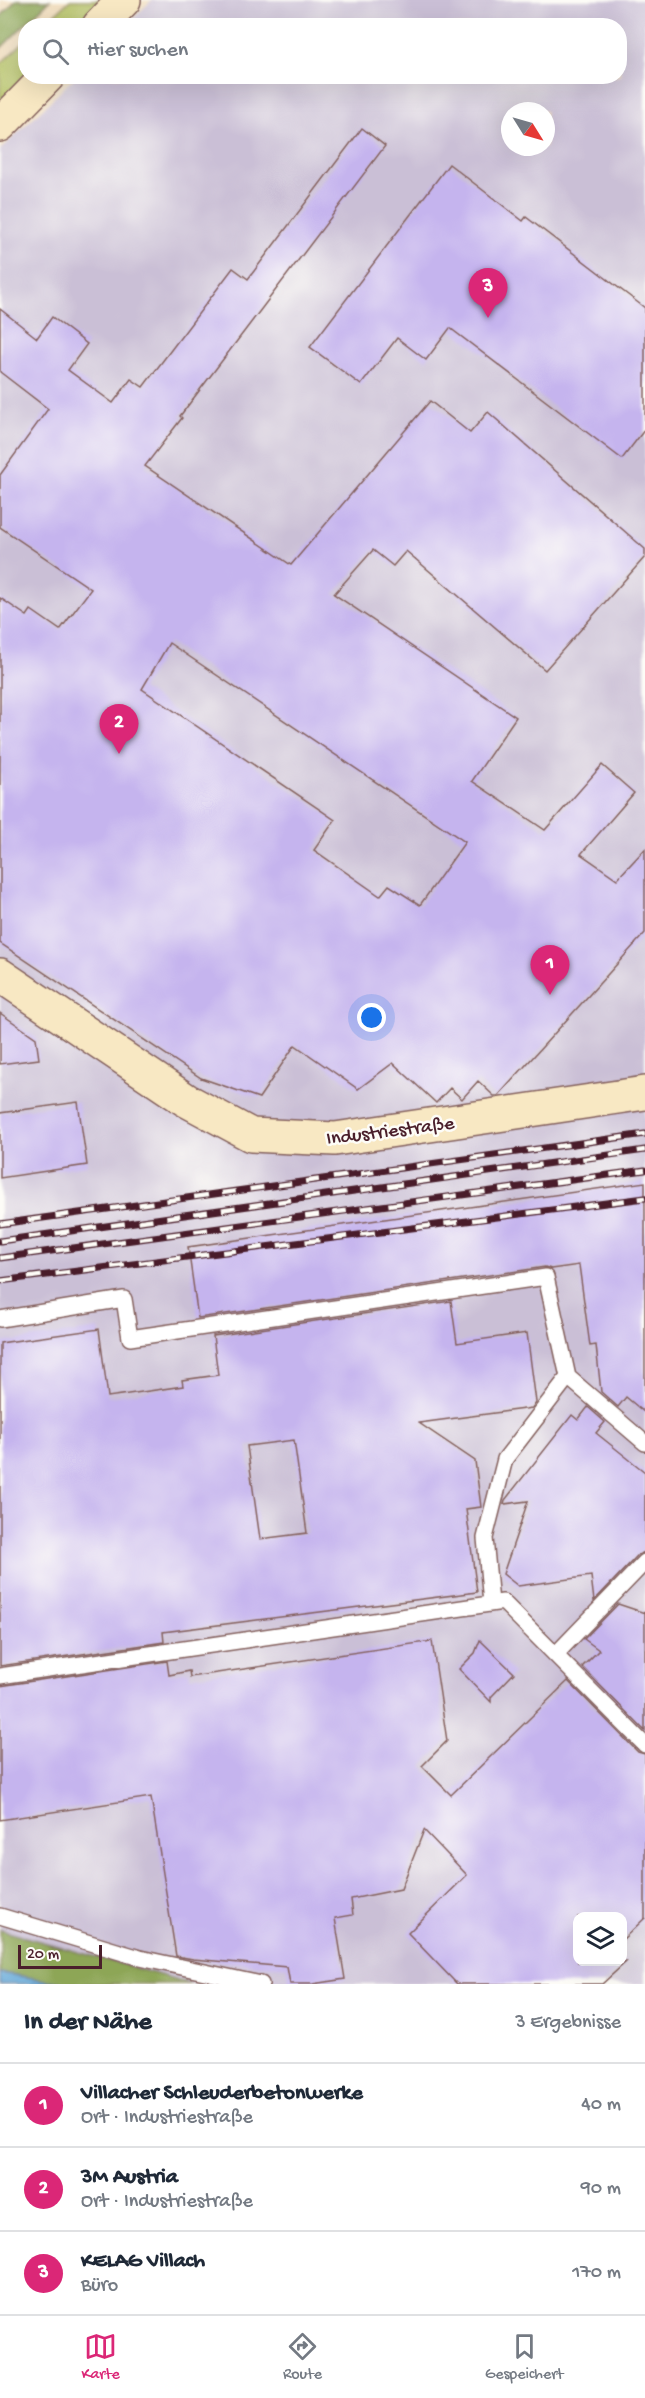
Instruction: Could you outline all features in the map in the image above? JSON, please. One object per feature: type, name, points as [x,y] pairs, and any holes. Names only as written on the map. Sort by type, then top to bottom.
[{"type":"street","points":[[107,18],[124,0]]},
{"type":"street","points":[[0,125],[40,84]]},
{"type":"street","name":"Industriestraße","points":[[0,975],[186,1100],[251,1135],[335,1139],[645,1093]]},
{"type":"lane","points":[[0,1319],[124,1299],[130,1338],[546,1277],[568,1377],[645,1443]]},
{"type":"lane","points":[[491,1603],[485,1538],[505,1459],[568,1377]]},
{"type":"lane","points":[[556,1654],[645,1562]]},
{"type":"lane","points":[[0,1676],[503,1602],[645,1745]]},
{"type":"lane","points":[[0,1916],[140,1958],[261,1984]]},
{"type":"shaded area","points":[[152,0],[645,0],[645,1984],[192,1984],[0,1930],[0,150],[68,84],[627,84],[627,18],[133,18]]},
{"type":"green space","points":[[16,0],[50,0],[32,18],[18,18],[18,31],[0,49],[0,17]]},
{"type":"green space","points":[[70,0],[108,0],[90,18],[51,18]]},
{"type":"green space","points":[[18,47],[18,84],[20,84],[0,101],[0,64]]},
{"type":"green space","points":[[0,1930],[192,1984],[70,1984],[0,1973]]},
{"type":"water","points":[[0,1973],[8,1974],[70,1984],[0,1984]]},
{"type":"building","points":[[362,128],[385,146],[180,416],[182,418],[145,466],[291,565],[430,401],[470,433],[488,412],[645,549],[645,557],[545,670],[406,551],[393,566],[373,550],[334,594],[516,717],[472,781],[545,830],[602,765],[634,793],[581,854],[617,879],[645,849],[645,933],[498,1096],[494,1096],[478,1081],[462,1099],[450,1088],[436,1103],[393,1063],[358,1089],[295,1045],[259,1098],[201,1078],[0,943],[0,598],[27,616],[31,610],[60,630],[91,589],[0,527],[0,475],[48,409],[0,372],[0,309],[37,338],[52,317],[87,344],[68,370],[113,403],[131,379],[143,387],[233,268],[248,279]],"holes":[[[169,643],[465,842],[420,905],[389,885],[380,896],[314,850],[335,820],[142,689]]]},
{"type":"building","points":[[449,164],[523,221],[526,217],[645,308],[645,429],[622,459],[450,328],[426,360],[397,338],[361,385],[310,347]]},
{"type":"building","points":[[0,1013],[36,1038],[39,1059],[0,1064]]},
{"type":"building","points":[[78,1102],[87,1165],[0,1178],[0,1113]]},
{"type":"building","points":[[645,1182],[645,1413],[626,1397],[618,1407],[601,1392],[596,1345],[590,1346],[579,1265],[551,1269],[545,1267],[198,1318],[188,1247]]},
{"type":"building","points":[[451,1301],[457,1343],[527,1333],[536,1402],[532,1408],[419,1423],[475,1461],[481,1507],[466,1509],[477,1592],[163,1632],[164,1642],[0,1666],[0,1343],[99,1329],[108,1397],[183,1386],[182,1380],[218,1375],[213,1336]],"holes":[[[294,1440],[307,1533],[260,1539],[247,1446]]]},
{"type":"building","points":[[588,1407],[605,1422],[596,1433],[645,1472],[645,1552],[638,1555],[594,1601],[591,1576],[518,1586],[503,1574],[528,1501],[504,1504],[505,1500],[572,1415],[578,1420]]},
{"type":"building","points":[[618,1604],[645,1613],[645,1731],[582,1667],[599,1650],[584,1639]]},
{"type":"building","points":[[480,1640],[514,1673],[491,1697],[491,1702],[459,1669],[475,1653]]},
{"type":"building","points":[[432,1641],[447,1741],[422,1766],[451,1795],[568,1681],[638,1752],[645,1754],[645,1918],[627,1935],[627,1912],[573,1912],[573,1966],[622,1966],[602,1984],[457,1984],[408,1933],[467,1875],[424,1830],[401,1889],[351,1899],[353,1915],[335,1918],[345,1979],[312,1984],[290,1984],[287,1967],[176,1956],[151,1797],[0,1820],[0,1686],[167,1661],[169,1675],[189,1671],[190,1677]]},
{"type":"railway","points":[[0,1224],[645,1134]]},
{"type":"railway","points":[[0,1241],[645,1150]]},
{"type":"railway","points":[[0,1258],[645,1170]]},
{"type":"railway","points":[[0,1281],[645,1198]]},
{"type":"place","name":"KELAG Villach","points":[[488,318]]},
{"type":"place","name":"3M Austria","points":[[119,754]]},
{"type":"place","name":"Villacher Schleuderbetonwerke","points":[[550,995]]}]
